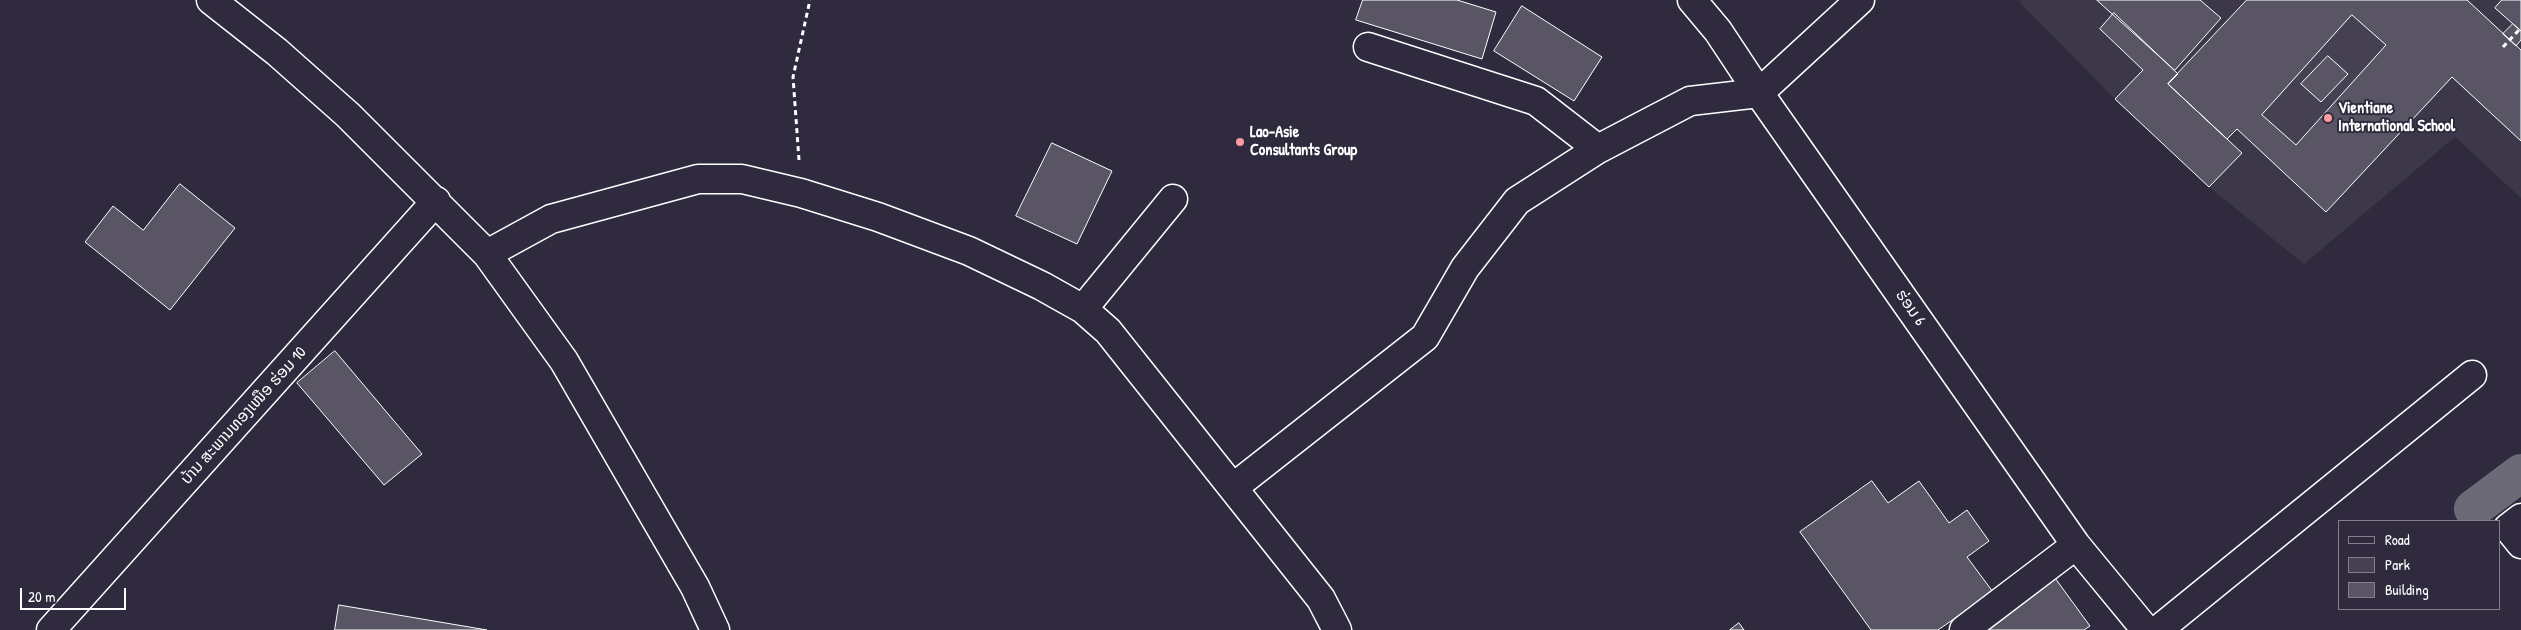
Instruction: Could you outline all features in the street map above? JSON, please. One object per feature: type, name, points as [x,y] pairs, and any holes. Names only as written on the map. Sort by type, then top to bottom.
[{"type":"street","points":[[211,0],[277,52],[348,115],[487,254],[564,361],[696,587],[715,630]]},
{"type":"street","name":"ຮ່ອມ 6","points":[[1692,0],[1718,32],[2076,545],[2146,630]]},
{"type":"street","points":[[1234,488],[1425,337],[1465,268],[1517,201],[1598,149],[1690,101],[1759,93],[1860,0]]},
{"type":"street","points":[[1368,47],[1536,101],[1598,149]]},
{"type":"street","points":[[487,254],[551,219],[698,179],[742,179],[801,193],[878,217],[969,251],[1042,286],[1083,310],[1108,331],[1321,599],[1337,630]]},
{"type":"street","points":[[1083,310],[1173,199]]},
{"type":"street","name":"ບ້ານ ສະພານທອງເໜືອ ຮ່ອມ 10","points":[[51,630],[436,201]]},
{"type":"street","points":[[2158,630],[2472,376]]},
{"type":"street","points":[[2521,518],[2508,528],[2521,544]]},
{"type":"street","points":[[1964,630],[2076,545]]},
{"type":"path","points":[[801,193],[793,76],[810,0]]},
{"type":"path","points":[[2503,47],[2519,30]]},
{"type":"shaded area","name":"Vientiane International School","points":[[2021,0],[2521,0],[2521,198],[2455,137],[2304,264],[2209,187],[2115,99],[2019,2]]},
{"type":"green space","points":[[2352,15],[2386,45],[2296,145],[2262,115]]},
{"type":"building","points":[[1363,0],[1457,0],[1496,12],[1482,59],[1356,20]]},
{"type":"building","points":[[2097,0],[2200,0],[2221,18],[2175,70]]},
{"type":"building","points":[[2247,0],[2467,0],[2521,50],[2521,141],[2452,77],[2326,212],[2237,129],[2227,139],[2168,84]],"holes":[[[2352,15],[2386,45],[2296,145],[2262,115]]]},
{"type":"building","points":[[2502,0],[2521,0],[2521,31],[2495,8]]},
{"type":"building","points":[[1522,6],[1602,57],[1574,101],[1494,51]]},
{"type":"building","points":[[2114,13],[2178,74],[2168,84],[2242,153],[2209,187],[2115,99],[2143,70],[2100,29]]},
{"type":"building","points":[[2513,24],[2521,31],[2521,40],[2516,46],[2503,34]]},
{"type":"building","points":[[2328,56],[2348,74],[2321,102],[2301,84]]},
{"type":"building","points":[[1052,143],[1112,171],[1077,244],[1016,216]]},
{"type":"building","points":[[180,184],[235,228],[170,310],[85,242],[113,206],[143,230]]},
{"type":"building","points":[[335,351],[422,454],[384,485],[297,383]]},
{"type":"building","points":[[1872,481],[1888,503],[1919,481],[1949,523],[1967,510],[1989,541],[1967,557],[1993,592],[1938,630],[1871,630],[1800,532]]},
{"type":"building","points":[[2055,578],[2090,626],[2084,630],[1985,630]]},
{"type":"building","points":[[339,605],[487,630],[335,630]]},
{"type":"building","points":[[1739,623],[1744,630],[1730,630]]},
{"type":"waterway","points":[[2473,509],[2521,473]]},
{"type":"place","name":"Vientiane International School","points":[[2328,118]]},
{"type":"place","name":"Lao-Asie Consultants Group","points":[[1240,142]]}]
